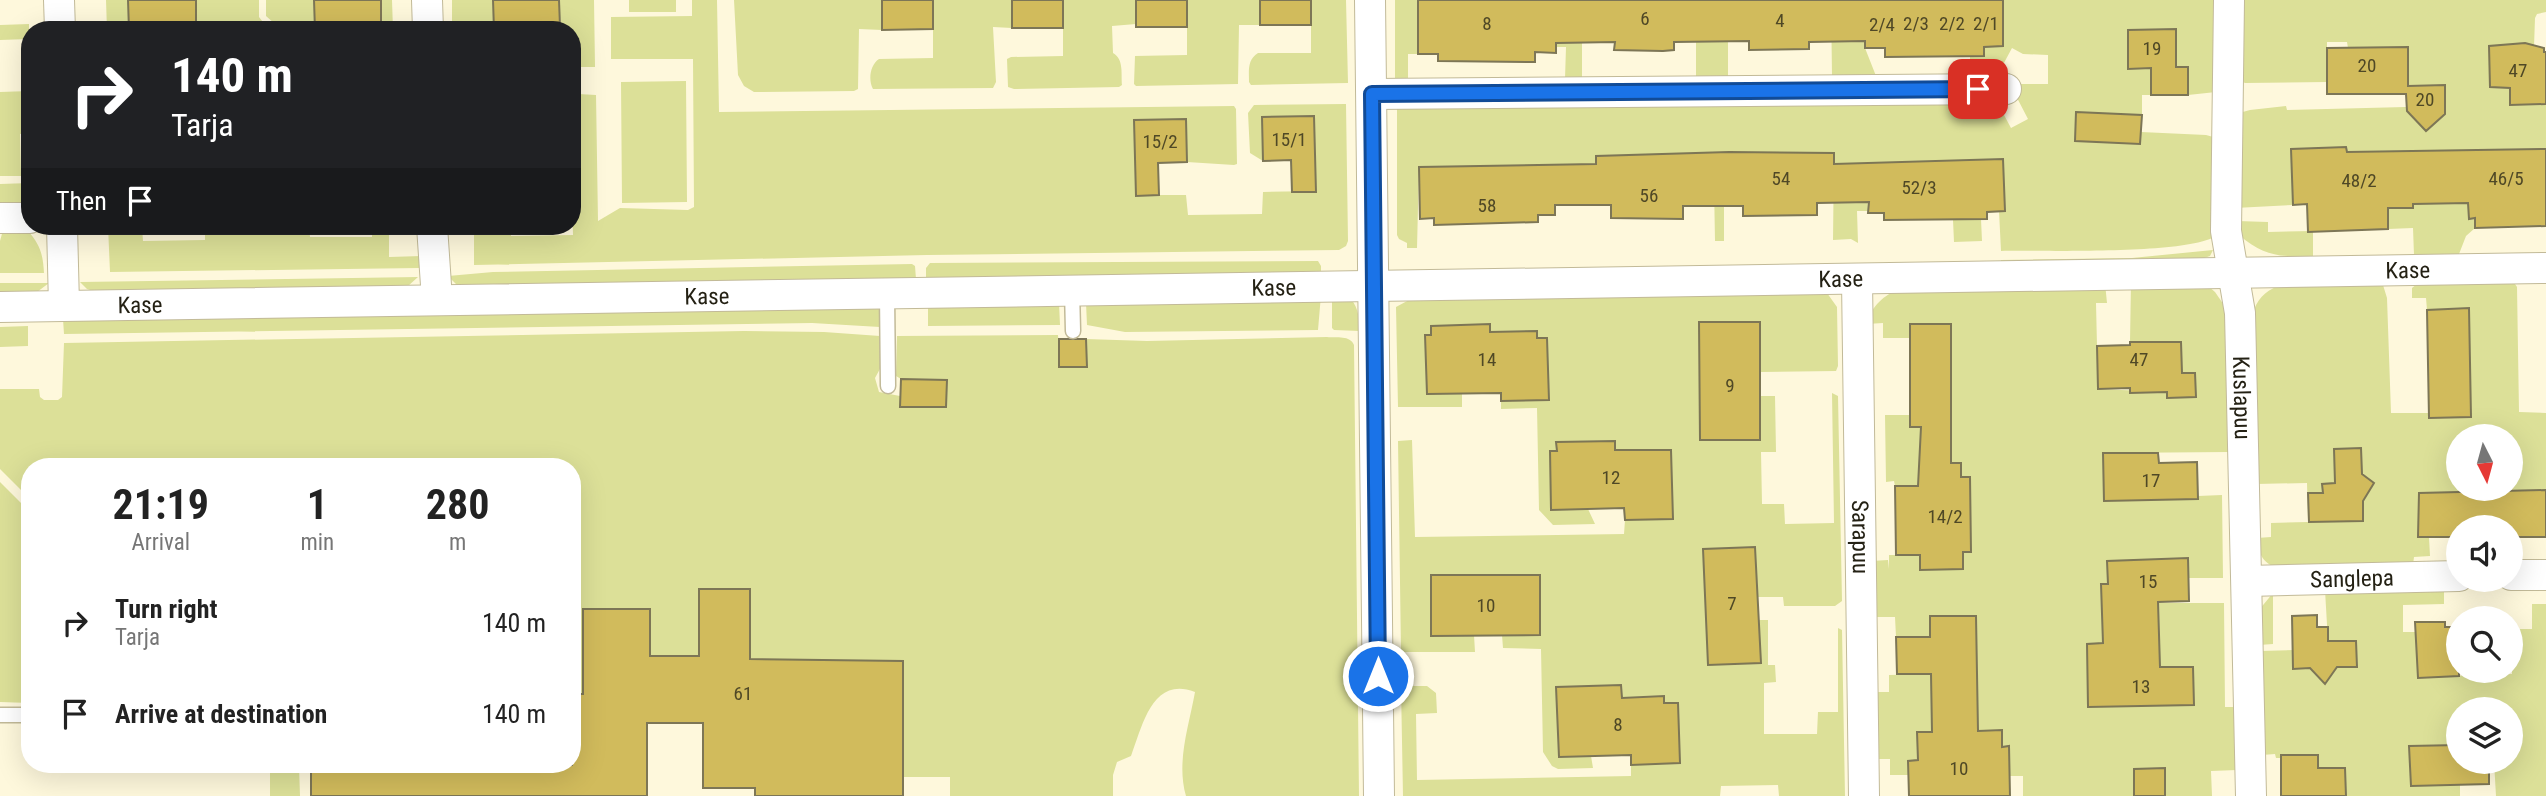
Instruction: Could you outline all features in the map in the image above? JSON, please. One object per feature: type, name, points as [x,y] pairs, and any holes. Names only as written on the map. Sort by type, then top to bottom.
[{"type":"street","points":[[59,0],[60,21]]},
{"type":"street","points":[[427,0],[428,21]]},
{"type":"street","points":[[1370,0],[1379,796]]},
{"type":"street","name":"Kuslapuu","points":[[2229,0],[2226,231],[2240,313],[2250,796]]},
{"type":"street","points":[[1372,94],[2006,89]]},
{"type":"street","points":[[0,218],[21,218]]},
{"type":"street","points":[[62,235],[64,305]]},
{"type":"street","points":[[433,235],[437,300]]},
{"type":"street","name":"Kase","points":[[0,307],[2546,268]]},
{"type":"street","name":"Sarapuu","points":[[1857,279],[1864,796]]},
{"type":"street","points":[[2523,575],[2546,575]]},
{"type":"street","name":"Sanglepa","points":[[2247,581],[2446,576]]},
{"type":"lane","points":[[1072,290],[1073,331]]},
{"type":"lane","points":[[887,293],[888,386]]},
{"type":"lane","points":[[0,715],[21,715]]},
{"type":"green space","points":[[106,0],[128,0],[129,21],[107,21]]},
{"type":"green space","points":[[196,0],[259,0],[259,17],[262,21],[196,21]]},
{"type":"green space","points":[[266,0],[314,0],[315,21],[272,21],[266,16]]},
{"type":"green space","points":[[381,0],[392,0],[393,21],[381,21]]},
{"type":"green space","points":[[452,0],[493,0],[494,21],[452,21]]},
{"type":"green space","points":[[559,0],[594,0],[595,67],[581,67],[581,21],[560,21]]},
{"type":"green space","points":[[629,0],[676,0],[676,12],[629,12]]},
{"type":"green space","points":[[692,0],[717,0],[719,112],[1234,106],[1237,164],[1234,165],[1187,162],[1186,119],[1134,120],[1136,195],[1186,195],[1188,215],[1262,214],[1263,192],[1316,191],[1314,116],[1263,161],[1250,153],[1248,113],[1254,105],[1346,104],[1348,241],[1346,246],[1339,250],[927,255],[474,265],[474,235],[581,235],[581,94],[596,95],[598,221],[620,208],[688,210],[694,207],[693,59],[611,59],[611,17],[692,16]]},
{"type":"green space","points":[[734,0],[882,0],[882,30],[859,29],[858,89],[754,92],[744,86],[738,75]]},
{"type":"green space","points":[[933,0],[1012,0],[1012,28],[993,27],[996,82],[993,88],[873,89],[871,73],[879,59],[933,58]]},
{"type":"green space","points":[[1063,0],[1136,0],[1136,24],[1112,26],[1113,53],[1120,63],[1122,85],[1014,89],[1008,87],[1007,59],[1063,56]]},
{"type":"green space","points":[[1187,0],[1260,0],[1260,25],[1239,25],[1238,84],[1136,86],[1135,56],[1187,55]]},
{"type":"green space","points":[[1311,0],[1346,0],[1348,83],[1251,85],[1249,66],[1258,53],[1311,53]]},
{"type":"green space","points":[[1395,0],[1418,0],[1418,54],[1408,54],[1408,81],[1395,83]]},
{"type":"green space","points":[[1555,0],[1582,36],[1582,80],[1565,79],[1566,47],[1556,47]]},
{"type":"green space","points":[[1696,0],[1728,0],[1728,79],[1696,79]]},
{"type":"green space","points":[[1831,0],[1864,0],[1865,48],[1876,76],[1832,76]]},
{"type":"green space","points":[[2003,0],[2222,0],[2216,92],[2188,95],[2188,67],[2176,67],[2175,29],[2128,30],[2128,69],[2151,68],[2151,95],[2142,95],[2142,115],[2077,112],[2075,140],[2140,144],[2141,132],[2206,135],[2217,138],[2216,236],[2200,242],[2146,249],[2001,251],[1999,211],[2005,211],[2003,159],[1867,163],[1868,211],[1857,211],[1858,243],[1851,239],[1833,240],[1834,154],[1724,205],[1724,241],[1715,241],[1714,185],[1627,155],[1596,157],[1597,205],[1575,206],[1575,195],[1419,167],[1417,248],[1407,248],[1407,243],[1397,235],[1397,108],[1996,100],[2011,128],[2028,119],[2015,94],[2015,84],[2048,84],[2048,55],[2023,54],[2012,48],[1998,74],[1970,74],[1970,56],[1984,56],[1984,47],[2003,46]]},
{"type":"green space","points":[[2238,0],[2546,0],[2546,12],[2537,14],[2535,18],[2534,47],[2525,43],[2490,46],[2531,88],[2531,104],[2546,104],[2546,149],[2451,151],[2468,203],[2469,218],[2475,218],[2475,228],[2466,236],[2459,254],[2414,255],[2413,228],[2388,229],[2388,208],[2346,147],[2292,149],[2293,205],[2235,208],[2239,113],[2286,106],[2287,110],[2445,106],[2444,85],[2408,86],[2407,47],[2348,48],[2347,42],[2327,42],[2327,82],[2245,83],[2239,80]]},
{"type":"green space","points":[[21,24],[21,39],[0,40],[0,25]]},
{"type":"green space","points":[[686,81],[687,202],[622,203],[621,82]]},
{"type":"green space","points":[[21,91],[21,176],[0,176],[0,92]]},
{"type":"green space","points":[[21,183],[21,205],[0,204],[0,184]]},
{"type":"green space","points":[[1981,219],[1982,241],[1954,242],[1953,220]]},
{"type":"green space","points":[[2237,221],[2268,222],[2268,232],[2313,231],[2313,256],[2282,256],[2265,252],[2239,235]]},
{"type":"green space","points":[[3,230],[21,230],[21,235],[31,235],[40,250],[44,273],[0,273],[0,241]]},
{"type":"green space","points":[[108,235],[143,235],[143,241],[205,240],[205,235],[389,235],[389,257],[421,256],[420,268],[110,272]]},
{"type":"green space","points":[[2213,250],[2210,256],[2204,258],[2001,264],[2001,260],[2132,258]]},
{"type":"green space","points":[[1318,261],[1321,276],[926,279],[926,268],[930,263]]},
{"type":"green space","points":[[915,266],[916,279],[458,286],[448,276],[493,272]]},
{"type":"green space","points":[[418,277],[408,286],[96,292],[87,289],[80,282]]},
{"type":"green space","points":[[2131,282],[2208,286],[2226,308],[2230,452],[2104,453],[2104,500],[2197,499],[2198,496],[2222,495],[2223,578],[2188,578],[2187,558],[2108,561],[2108,584],[2102,603],[2224,603],[2225,707],[2235,707],[2237,770],[2211,771],[2212,796],[2023,796],[2023,776],[2010,776],[2009,747],[2002,747],[2001,730],[1917,732],[1918,760],[1908,761],[1908,775],[1890,775],[1890,759],[1873,759],[1872,692],[1889,692],[1889,675],[1931,674],[1932,694],[1977,693],[1976,616],[1930,616],[1930,637],[1896,637],[1895,617],[1871,617],[1871,561],[1888,560],[1889,569],[1889,555],[1920,555],[1921,570],[1963,569],[1963,552],[1971,551],[1970,478],[1961,477],[1961,463],[1920,463],[1918,486],[1895,486],[1894,481],[1886,482],[1885,415],[1910,415],[1951,427],[1951,324],[1911,324],[1910,338],[1883,338],[1883,323],[1867,324],[1871,313],[1881,300],[1896,291],[2105,283],[2107,303],[2096,303],[2098,389],[2167,392],[2168,398],[2195,397],[2195,373],[2182,373],[2181,342],[2130,342]]},
{"type":"green space","points":[[2507,282],[2517,287],[2519,412],[2546,413],[2546,490],[2524,491],[2524,424],[2446,424],[2446,492],[2419,493],[2418,537],[2429,537],[2430,556],[2414,557],[2413,565],[2273,566],[2262,557],[2257,538],[2271,537],[2271,523],[2308,522],[2307,483],[2256,484],[2252,315],[2256,305],[2265,293],[2279,286],[2383,285],[2387,298],[2391,413],[2429,413],[2429,418],[2470,417],[2469,309],[2427,310],[2426,298],[2412,298],[2412,288],[2417,284]]},
{"type":"green space","points":[[0,283],[49,283],[37,292],[0,293]]},
{"type":"green space","points":[[1827,293],[1837,307],[1836,371],[1760,372],[1760,322],[1700,323],[1700,440],[1760,440],[1760,396],[1775,396],[1776,452],[1761,452],[1762,504],[1784,504],[1785,524],[1834,523],[1832,393],[1838,396],[1842,601],[1835,606],[1784,606],[1783,597],[1758,597],[1755,547],[1703,549],[1708,665],[1761,663],[1759,620],[1768,620],[1768,665],[1775,665],[1776,682],[1764,683],[1764,734],[1817,734],[1818,712],[1838,712],[1838,628],[1842,630],[1845,796],[1779,796],[1778,785],[1721,786],[1720,796],[1403,796],[1401,686],[1427,686],[1436,693],[1437,713],[1416,714],[1417,780],[1631,776],[1631,765],[1680,763],[1678,703],[1664,703],[1664,696],[1622,698],[1621,685],[1557,687],[1559,757],[1591,756],[1593,768],[1558,769],[1552,766],[1543,752],[1541,649],[1503,648],[1502,635],[1540,635],[1540,575],[1431,575],[1474,635],[1475,652],[1401,652],[1398,441],[1412,440],[1415,537],[1624,534],[1625,520],[1673,518],[1671,454],[1661,455],[1661,450],[1615,450],[1614,441],[1557,442],[1557,451],[1550,451],[1551,510],[1588,509],[1595,524],[1553,525],[1539,510],[1537,408],[1501,409],[1501,401],[1549,399],[1547,338],[1537,338],[1537,331],[1490,332],[1489,324],[1431,326],[1431,335],[1425,336],[1427,394],[1462,394],[1462,407],[1398,407],[1396,307],[1409,300]]},
{"type":"green space","points":[[1321,295],[1318,330],[1125,332],[1087,325],[1086,303]]},
{"type":"green space","points":[[1332,296],[1351,299],[1357,310],[1360,331],[1332,328]]},
{"type":"green space","points":[[1059,303],[1060,325],[928,326],[928,305]]},
{"type":"green space","points":[[879,307],[880,327],[812,323],[64,334],[63,319]]},
{"type":"green space","points":[[28,326],[28,346],[0,347],[0,327]]},
{"type":"green space","points":[[744,331],[880,336],[881,367],[875,378],[879,392],[900,396],[901,407],[946,407],[946,380],[901,379],[896,376],[897,336],[1058,335],[1060,367],[1086,367],[1086,339],[1147,341],[1327,337],[1350,340],[1354,345],[1359,796],[1186,796],[1183,757],[1195,692],[1180,689],[1169,691],[1151,706],[1131,756],[1117,762],[1113,775],[1113,796],[950,796],[950,777],[903,777],[903,661],[834,661],[802,692],[802,659],[750,659],[750,589],[699,589],[699,656],[650,656],[649,609],[583,609],[581,694],[581,458],[21,458],[21,490],[0,469],[0,389],[39,389],[40,397],[44,400],[58,400],[62,397],[64,343]]},
{"type":"green space","points":[[0,482],[21,503],[21,703],[0,702]]},
{"type":"green space","points":[[2444,588],[2444,604],[2403,605],[2403,632],[2416,632],[2418,677],[2446,676],[2446,683],[2523,683],[2523,629],[2532,629],[2532,604],[2546,604],[2546,796],[2496,796],[2495,774],[2523,774],[2523,697],[2446,697],[2446,745],[2410,746],[2411,786],[2460,785],[2460,796],[2346,796],[2345,768],[2318,768],[2318,755],[2282,755],[2281,758],[2276,758],[2275,754],[2262,755],[2260,651],[2293,650],[2315,668],[2319,678],[2324,679],[2332,667],[2357,666],[2356,641],[2328,642],[2325,590]]},
{"type":"green space","points":[[2273,593],[2273,644],[2259,645],[2259,610]]},
{"type":"green space","points":[[270,773],[299,773],[300,796],[270,796]]},
{"type":"building","points":[[128,0],[196,0],[196,21],[129,21]]},
{"type":"building","points":[[314,0],[381,0],[381,21],[315,21]]},
{"type":"building","points":[[493,0],[559,0],[560,21],[494,21]]},
{"type":"building","points":[[882,0],[933,0],[933,29],[882,30]]},
{"type":"building","points":[[1012,0],[1063,0],[1063,28],[1012,28]]},
{"type":"building","points":[[1136,0],[1187,0],[1187,27],[1136,27]]},
{"type":"building","points":[[1260,0],[1311,0],[1311,25],[1260,25]]},
{"type":"building","points":[[1418,0],[2003,0],[2003,46],[1984,47],[1984,56],[1885,57],[1885,48],[1865,48],[1865,41],[1809,42],[1809,49],[1749,50],[1749,41],[1674,42],[1674,50],[1663,51],[1614,50],[1615,42],[1556,43],[1556,53],[1535,52],[1535,62],[1438,61],[1438,54],[1418,54]]},
{"type":"building","points":[[2176,29],[2176,67],[2188,67],[2188,95],[2151,95],[2151,68],[2128,69],[2128,30]]},
{"type":"building","points":[[2525,43],[2544,48],[2546,52],[2546,104],[2510,105],[2510,88],[2490,87],[2489,46]]},
{"type":"building","points":[[2408,47],[2408,86],[2445,85],[2445,114],[2426,131],[2407,111],[2406,94],[2327,94],[2327,48]]},
{"type":"building","points":[[2076,112],[2142,115],[2140,144],[2075,141]]},
{"type":"building","points":[[1314,116],[1316,192],[1292,192],[1291,160],[1263,161],[1262,117]]},
{"type":"building","points":[[1186,119],[1187,162],[1158,163],[1159,195],[1136,196],[1134,120]]},
{"type":"building","points":[[2346,147],[2347,152],[2546,149],[2546,226],[2475,228],[2475,218],[2469,219],[2468,203],[2413,204],[2413,208],[2388,208],[2388,229],[2308,232],[2307,204],[2293,205],[2291,149]]},
{"type":"building","points":[[1729,152],[1834,153],[1834,164],[2003,159],[2005,211],[1987,212],[1987,219],[1884,220],[1884,213],[1868,213],[1869,202],[1817,203],[1817,215],[1743,216],[1743,206],[1683,206],[1683,219],[1611,218],[1611,205],[1555,205],[1555,215],[1538,215],[1538,222],[1434,225],[1434,218],[1420,219],[1419,167],[1596,164],[1596,156]]},
{"type":"building","points":[[2469,308],[2471,417],[2429,418],[2427,310]]},
{"type":"building","points":[[1699,322],[1760,322],[1760,440],[1700,440]]},
{"type":"building","points":[[1490,324],[1490,332],[1537,331],[1537,338],[1547,338],[1549,400],[1501,401],[1501,393],[1427,394],[1425,335],[1431,335],[1431,326]]},
{"type":"building","points":[[1910,324],[1951,324],[1951,463],[1961,463],[1961,477],[1970,477],[1971,552],[1963,552],[1963,569],[1920,570],[1920,555],[1896,555],[1895,486],[1918,486],[1921,427],[1910,427]]},
{"type":"building","points":[[1059,339],[1086,339],[1087,367],[1059,367]]},
{"type":"building","points":[[2130,342],[2181,342],[2182,373],[2195,373],[2196,397],[2167,398],[2167,392],[2130,393],[2130,388],[2098,389],[2097,346],[2130,345]]},
{"type":"building","points":[[901,379],[947,380],[946,407],[900,407]]},
{"type":"building","points":[[1615,441],[1615,450],[1671,450],[1673,519],[1625,520],[1624,508],[1551,510],[1550,451],[1557,451],[1556,442]]},
{"type":"building","points":[[2361,448],[2362,474],[2374,483],[2363,501],[2363,521],[2309,522],[2308,493],[2323,493],[2322,484],[2335,483],[2334,449]]},
{"type":"building","points":[[2103,453],[2158,453],[2159,463],[2197,462],[2198,499],[2104,501]]},
{"type":"building","points":[[2546,490],[2546,537],[2523,537],[2523,515],[2446,515],[2446,537],[2418,537],[2419,493],[2446,492],[2446,501],[2523,501],[2524,491]]},
{"type":"building","points":[[1755,547],[1761,663],[1708,665],[1703,549]]},
{"type":"building","points":[[2188,558],[2189,601],[2158,602],[2160,667],[2193,667],[2194,705],[2088,707],[2087,644],[2103,643],[2101,584],[2108,584],[2107,561]]},
{"type":"building","points":[[1431,575],[1540,575],[1540,635],[1431,636]]},
{"type":"building","points":[[699,589],[750,589],[750,659],[903,661],[903,796],[755,796],[755,788],[703,788],[703,723],[647,723],[647,796],[311,796],[311,773],[581,773],[583,609],[650,609],[650,656],[699,656]]},
{"type":"building","points":[[2317,615],[2317,627],[2328,627],[2328,641],[2356,641],[2357,667],[2337,667],[2325,684],[2310,668],[2293,669],[2292,616]]},
{"type":"building","points":[[1930,616],[1976,616],[1978,731],[2002,730],[2002,747],[2009,746],[2010,796],[1909,796],[1908,761],[1918,760],[1917,732],[1932,732],[1931,674],[1897,674],[1896,637],[1930,637]]},
{"type":"building","points":[[2415,622],[2445,622],[2446,677],[2418,678]]},
{"type":"building","points":[[1621,685],[1622,698],[1664,696],[1664,703],[1678,703],[1680,763],[1631,765],[1631,755],[1559,757],[1556,687]]},
{"type":"building","points":[[2446,745],[2446,774],[2489,774],[2489,784],[2411,786],[2409,746]]},
{"type":"building","points":[[2281,755],[2318,755],[2318,768],[2345,768],[2346,796],[2281,796]]},
{"type":"building","points":[[2165,768],[2165,796],[2134,796],[2134,769]]},
{"type":"route","points":[[1378,676],[1372,94],[1978,89]]}]
